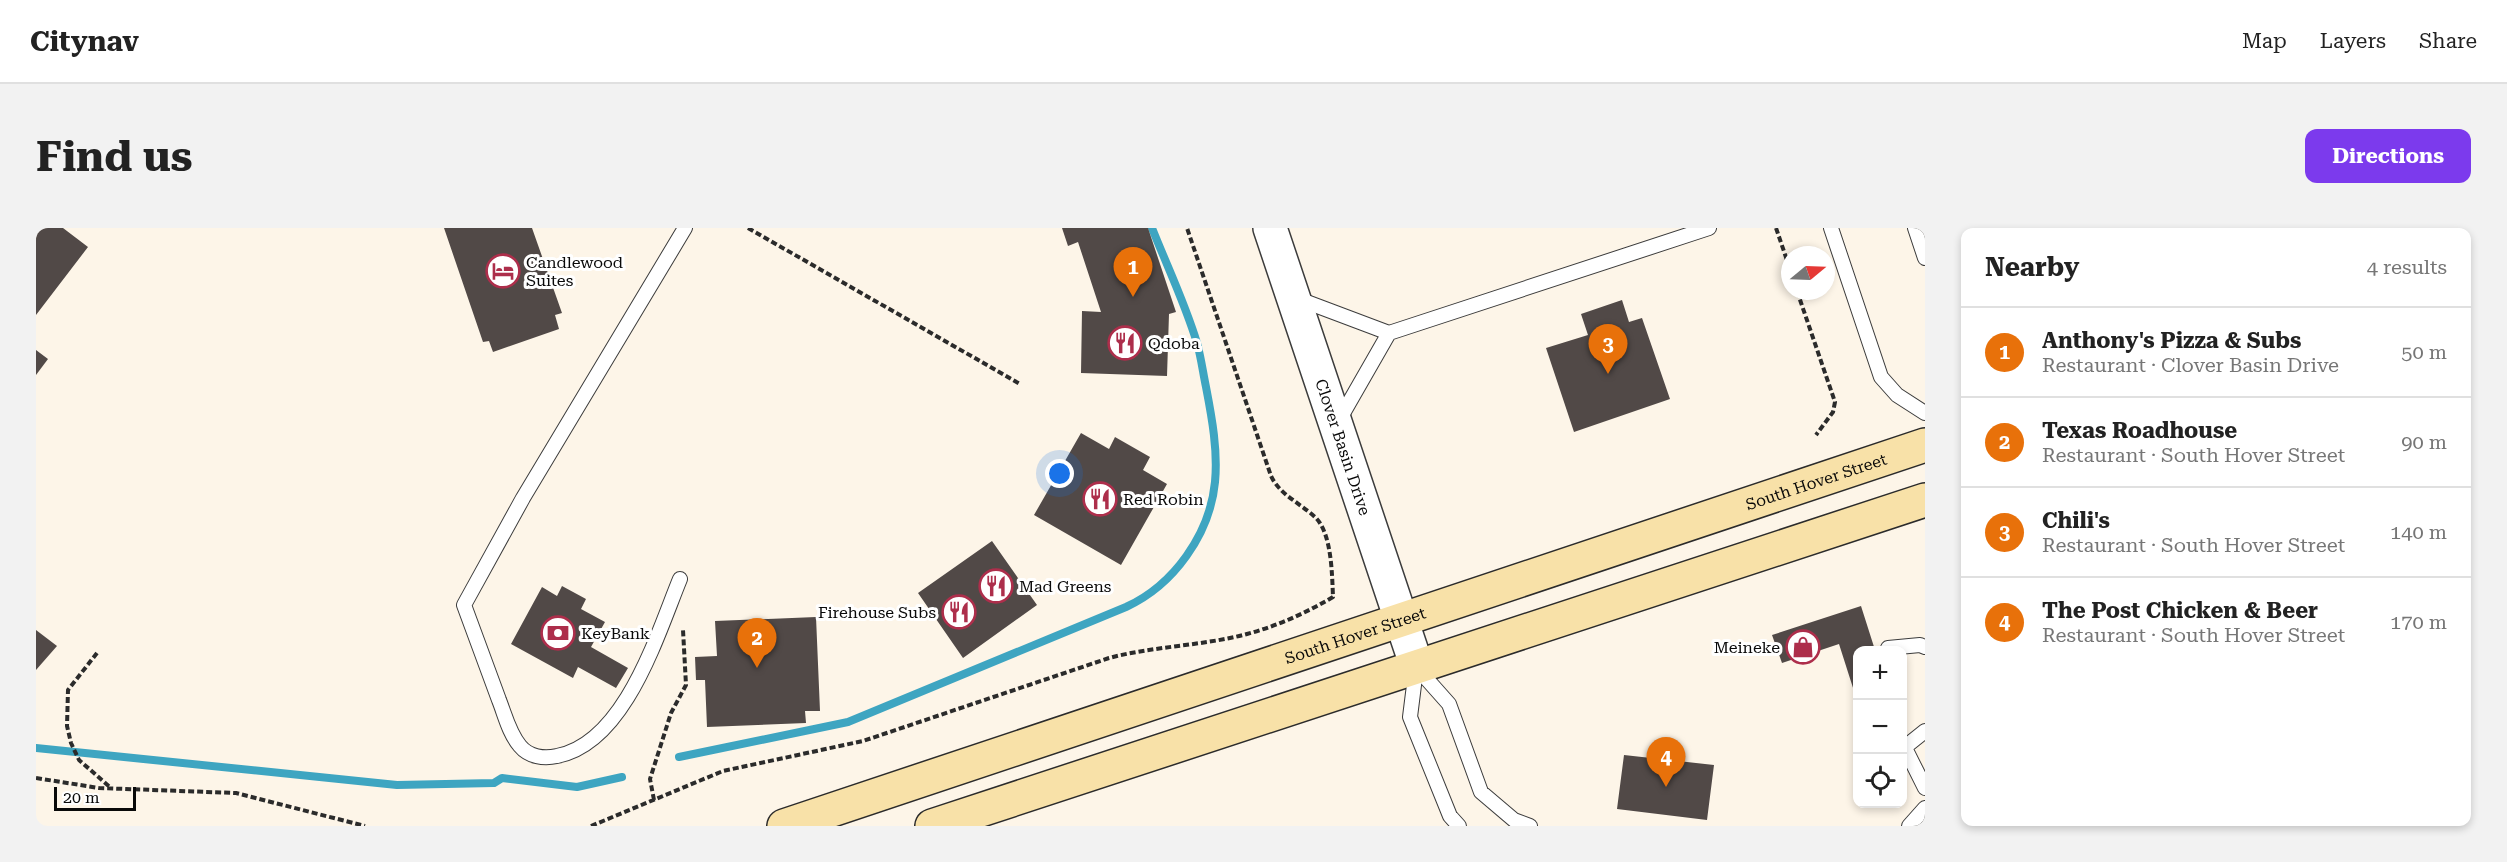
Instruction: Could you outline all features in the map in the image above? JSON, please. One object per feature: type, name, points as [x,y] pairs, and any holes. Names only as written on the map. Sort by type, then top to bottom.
[{"type":"main road","name":"South Hover Street","points":[[784,826],[1925,446]]},
{"type":"main road","points":[[932,826],[1925,500]]},
{"type":"street","name":"Clover Basin Drive","points":[[1270,228],[1417,667]]},
{"type":"lane","points":[[680,579],[643,667],[602,732],[584,747],[555,757],[538,757],[521,747],[508,724],[464,605],[523,498],[685,228]]},
{"type":"lane","points":[[1294,297],[1389,333],[1709,228]]},
{"type":"lane","points":[[1830,228],[1881,377],[1897,395],[1925,413]]},
{"type":"lane","points":[[1915,228],[1925,258]]},
{"type":"lane","points":[[1337,424],[1389,333]]},
{"type":"lane","points":[[1907,646],[1925,647]]},
{"type":"lane","name":"Clover Basin Drive","points":[[1417,667],[1410,717],[1450,816],[1459,826]]},
{"type":"lane","name":"Clover Basin Drive","points":[[1417,667],[1449,704],[1481,792],[1514,820],[1530,826]]},
{"type":"lane","points":[[1907,743],[1925,731]]},
{"type":"lane","points":[[1907,751],[1925,788]]},
{"type":"lane","points":[[1909,826],[1925,808]]},
{"type":"path","points":[[748,228],[1020,384]]},
{"type":"path","points":[[591,826],[723,771],[863,741],[1109,658],[1146,649],[1248,634],[1308,612],[1333,597],[1332,564],[1322,527],[1312,515],[1281,491],[1271,476],[1187,228]]},
{"type":"path","points":[[1776,228],[1782,246]]},
{"type":"path","points":[[1800,300],[1835,402],[1833,412],[1816,435]]},
{"type":"path","points":[[654,800],[650,779],[671,713],[686,685],[683,625]]},
{"type":"path","points":[[97,653],[68,690],[67,726],[71,743],[80,760],[112,789]]},
{"type":"path","points":[[36,778],[112,789],[236,793],[365,826]]},
{"type":"building","points":[[36,228],[63,228],[88,247],[36,315]]},
{"type":"building","name":"Candlewood Suites","points":[[444,228],[532,228],[562,313],[555,315],[559,329],[493,352],[489,341],[483,342]]},
{"type":"building","points":[[1062,228],[1148,228],[1176,312],[1169,314],[1167,376],[1081,373],[1082,311],[1101,312],[1078,242],[1068,246]]},
{"type":"building","points":[[1622,300],[1629,322],[1642,318],[1670,399],[1574,432],[1546,348],[1588,335],[1581,314]]},
{"type":"building","points":[[36,350],[48,359],[36,375]]},
{"type":"building","name":"Red Robin","points":[[1081,433],[1109,449],[1115,437],[1150,457],[1143,470],[1167,484],[1121,565],[1034,515]]},
{"type":"building","points":[[992,541],[1037,605],[963,658],[918,593]]},
{"type":"building","name":"KeyBank","points":[[562,586],[586,599],[581,609],[605,622],[591,647],[628,668],[616,688],[578,667],[573,678],[511,644],[542,587],[557,596]]},
{"type":"building","name":"Meineke","points":[[1861,606],[1874,646],[1853,646],[1853,688],[1839,644],[1782,663],[1772,635]]},
{"type":"building","points":[[816,617],[820,711],[805,711],[806,723],[707,727],[705,680],[696,680],[695,657],[717,656],[715,621]]},
{"type":"building","points":[[36,630],[57,646],[36,670]]},
{"type":"building","points":[[1624,755],[1714,765],[1707,820],[1617,809]]},
{"type":"waterway","points":[[679,757],[848,722],[1126,607],[1159,586],[1174,571],[1187,556],[1206,520],[1215,482],[1215,446],[1197,343],[1152,228]]},
{"type":"waterway","points":[[36,748],[397,785],[494,783],[502,778],[577,787],[622,777]]},
{"type":"place","name":"Candlewood Suites","points":[[503,271]]},
{"type":"place","name":"Anthony's Pizza & Subs","points":[[1133,297]]},
{"type":"place","name":"Qdoba","points":[[1125,343]]},
{"type":"place","name":"Chili's","points":[[1608,374]]},
{"type":"place","name":"Red Robin","points":[[1100,499]]},
{"type":"place","name":"Mad Greens","points":[[996,586]]},
{"type":"place","name":"Firehouse Subs","points":[[959,612]]},
{"type":"place","name":"KeyBank","points":[[558,633]]},
{"type":"place","name":"Meineke","points":[[1803,647]]},
{"type":"place","name":"Texas Roadhouse","points":[[757,668]]},
{"type":"place","name":"The Post Chicken & Beer","points":[[1666,787]]}]
